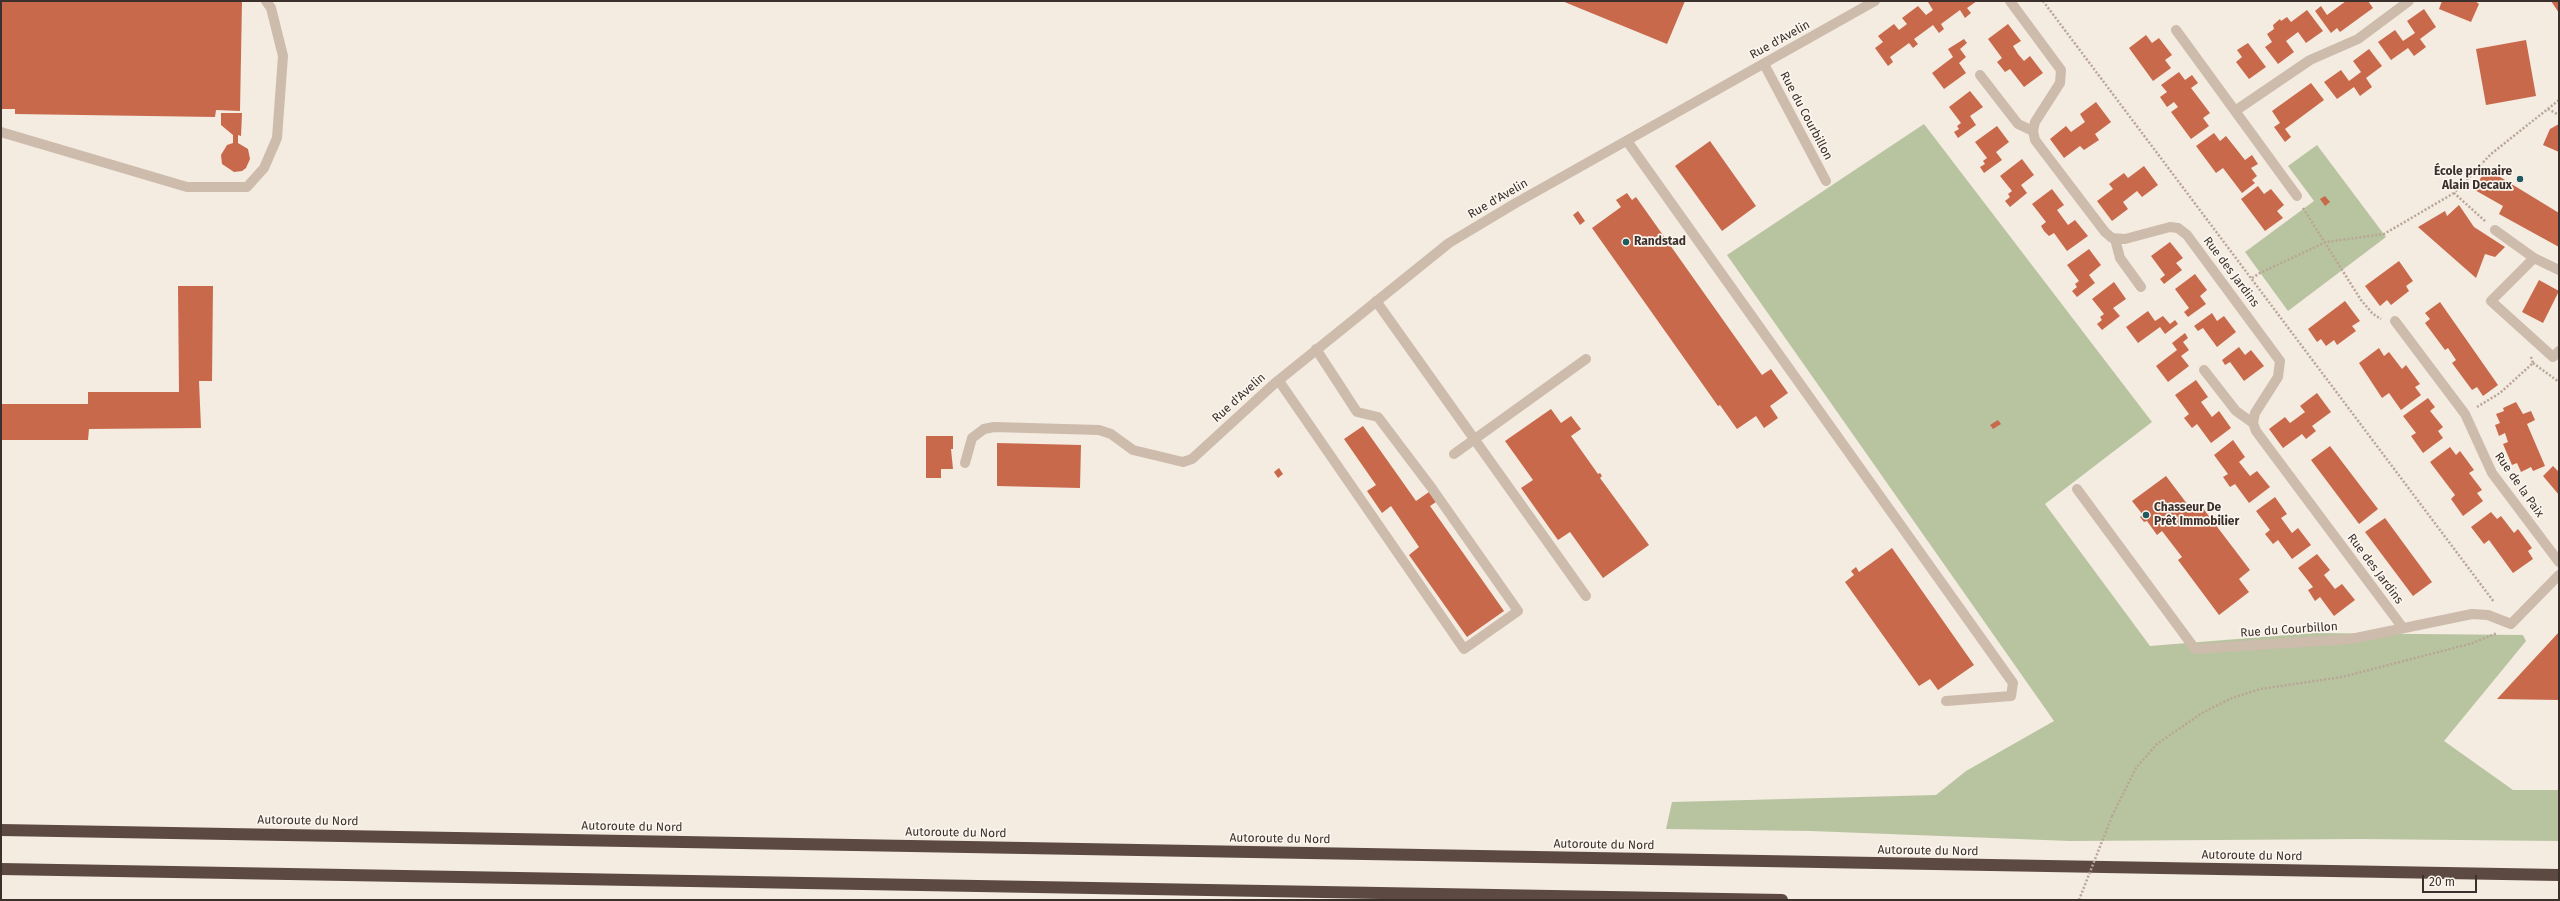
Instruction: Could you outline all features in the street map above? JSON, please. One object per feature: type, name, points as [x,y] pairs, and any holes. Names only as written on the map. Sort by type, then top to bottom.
[{"type":"highway","name":"Autoroute du Nord","points":[[1,830],[2083,868],[2559,875]]},
{"type":"highway","points":[[1,869],[1782,900]]},
{"type":"street","points":[[1,132],[187,187],[247,187],[264,168],[277,138],[283,56],[271,8],[266,1]]},
{"type":"street","name":"Rue d'Avelin","points":[[965,463],[972,438],[984,429],[994,427],[1099,430],[1111,434],[1133,450],[1183,462],[1192,459],[1316,349],[1432,256],[1467,232],[1875,1]]},
{"type":"street","points":[[2010,1],[2061,70],[2060,83],[2037,119],[2033,131],[2035,140],[2105,232],[2115,239],[2120,258],[2141,287]]},
{"type":"street","points":[[2235,111],[2310,60],[2358,39],[2408,1]]},
{"type":"street","points":[[2176,30],[2297,196]]},
{"type":"street","name":"Rue du Courbillon","points":[[1764,64],[1826,181]]},
{"type":"street","points":[[1980,75],[2018,124],[2033,131]]},
{"type":"street","points":[[1627,141],[2014,683],[2011,696],[1946,701]]},
{"type":"street","name":"Rue des Jardins","points":[[2115,239],[2125,239],[2174,228],[2184,232],[2280,361],[2278,377],[2257,410],[2253,423],[2259,435],[2403,628]]},
{"type":"street","points":[[2495,230],[2534,258],[2559,270]]},
{"type":"street","points":[[2534,258],[2491,301],[2553,357],[2559,351]]},
{"type":"street","points":[[1376,301],[1586,596]]},
{"type":"street","name":"Rue de la Paix","points":[[2395,321],[2465,414],[2492,473],[2559,562]]},
{"type":"street","points":[[1279,381],[1464,649],[1518,611],[1431,487],[1378,417],[1357,412],[1316,349]]},
{"type":"street","points":[[1454,454],[1586,359]]},
{"type":"street","points":[[2204,370],[2236,411],[2253,423]]},
{"type":"street","name":"Rue du Courbillon","points":[[2077,489],[2195,649],[2351,639],[2472,614],[2488,615],[2511,624]]},
{"type":"street","points":[[2511,624],[2559,575]]},
{"type":"path","points":[[2043,1],[2511,624],[2496,634],[2473,643],[2342,677],[2260,689],[2221,703],[2176,729],[2156,744],[2136,768],[2112,816],[2079,900]]},
{"type":"path","points":[[2252,278],[2260,272],[2326,242],[2384,234],[2454,193],[2491,154],[2559,100]]},
{"type":"path","points":[[2548,109],[2559,115]]},
{"type":"path","points":[[2454,193],[2495,230]]},
{"type":"path","points":[[2297,196],[2297,200],[2326,242],[2342,273],[2373,314],[2379,319],[2395,321]]},
{"type":"path","points":[[2531,337],[2527,342],[2533,363],[2559,382]]},
{"type":"path","points":[[2465,414],[2500,393],[2533,363]]},
{"type":"green space","points":[[1924,124],[2152,422],[2045,504],[2150,646],[2312,633],[2523,635],[2526,641],[2444,741],[2513,790],[2559,790],[2559,841],[2360,839],[2070,841],[1811,831],[1666,829],[1672,802],[1936,795],[1966,771],[2054,721],[1727,255]]},
{"type":"green space","points":[[2317,145],[2386,237],[2288,311],[2245,252],[2314,201],[2288,166]]},
{"type":"building","points":[[1,1],[242,1],[240,111],[216,110],[215,117],[15,114],[15,109],[1,109]]},
{"type":"building","points":[[1562,1],[1685,1],[1667,44]]},
{"type":"building","points":[[1977,1],[1967,8],[1971,13],[1965,18],[1960,10],[1941,24],[1944,29],[1939,33],[1933,25],[1914,39],[1918,44],[1913,48],[1909,43],[1890,57],[1893,62],[1888,66],[1875,48],[1883,42],[1878,36],[1894,24],[1899,30],[1907,24],[1902,18],[1918,6],[1926,15],[1933,10],[1928,2]]},
{"type":"building","points":[[2346,1],[2368,1],[2373,8],[2340,32],[2337,28],[2331,33],[2315,11],[2321,6],[2327,15]]},
{"type":"building","points":[[2442,1],[2475,1],[2479,4],[2471,22],[2439,9]]},
{"type":"building","points":[[2551,1],[2559,1],[2559,13]]},
{"type":"building","points":[[2424,9],[2436,27],[2420,39],[2426,47],[2414,56],[2408,48],[2391,60],[2378,42],[2395,30],[2403,41],[2415,33],[2407,21]]},
{"type":"building","points":[[2307,10],[2323,31],[2306,43],[2298,32],[2286,41],[2294,52],[2278,64],[2265,47],[2272,42],[2267,34],[2274,29],[2273,25],[2280,19],[2281,21],[2287,17],[2291,22]]},
{"type":"building","points":[[2008,24],[2021,41],[2013,46],[2018,54],[2024,61],[2030,56],[2043,73],[2024,87],[2010,69],[2005,72],[1997,62],[2002,58],[1988,39]]},
{"type":"building","points":[[2146,35],[2152,43],[2159,38],[2172,55],[2165,60],[2171,68],[2153,81],[2129,48]]},
{"type":"building","points":[[1964,39],[1967,43],[1960,49],[1966,57],[1959,63],[1966,73],[1944,89],[1932,73],[1953,57],[1948,49]]},
{"type":"building","points":[[2526,40],[2536,96],[2486,105],[2476,49]]},
{"type":"building","points":[[2248,43],[2266,67],[2249,79],[2236,62],[2242,57],[2237,50]]},
{"type":"building","points":[[2369,49],[2382,66],[2366,78],[2372,87],[2360,96],[2354,87],[2337,99],[2324,82],[2341,70],[2349,81],[2361,72],[2353,61]]},
{"type":"building","points":[[2179,72],[2185,80],[2192,75],[2198,83],[2191,88],[2210,113],[2203,118],[2209,126],[2191,139],[2171,112],[2178,107],[2174,102],[2167,107],[2160,97],[2167,92],[2161,85]]},
{"type":"building","points":[[2311,83],[2324,100],[2285,129],[2291,137],[2285,142],[2274,127],[2280,123],[2272,111]]},
{"type":"building","points":[[1970,91],[1983,107],[1970,116],[1976,125],[1958,138],[1954,132],[1959,129],[1957,126],[1961,123],[1949,107]]},
{"type":"building","points":[[2096,102],[2111,122],[2095,134],[2099,140],[2084,150],[2080,146],[2064,158],[2050,139],[2066,126],[2071,132],[2085,122],[2080,114]]},
{"type":"building","points":[[221,113],[242,113],[241,136],[238,135],[238,143],[248,149],[250,159],[246,168],[242,171],[234,172],[222,164],[221,155],[227,145],[233,143],[233,135],[221,125]]},
{"type":"building","points":[[2559,124],[2559,152],[2543,145],[2550,129]]},
{"type":"building","points":[[1997,126],[2009,142],[1996,152],[2002,160],[1984,173],[1980,167],[1985,164],[1983,161],[1987,158],[1975,142]]},
{"type":"building","points":[[2214,133],[2220,141],[2226,136],[2245,160],[2252,155],[2258,164],[2251,168],[2257,176],[2252,180],[2255,183],[2242,193],[2223,168],[2216,173],[2196,146]]},
{"type":"building","points":[[1710,141],[1756,206],[1722,231],[1675,166]]},
{"type":"building","points":[[2022,159],[2034,175],[2021,185],[2027,193],[2010,207],[2005,201],[2010,197],[2008,194],[2012,191],[2000,176]]},
{"type":"building","points":[[2144,166],[2158,185],[2142,197],[2137,191],[2123,202],[2128,209],[2112,221],[2097,201],[2113,189],[2109,184],[2124,173],[2128,178]]},
{"type":"building","points":[[2487,169],[2559,213],[2559,247],[2499,214],[2503,206],[2473,189]]},
{"type":"building","points":[[2258,186],[2264,194],[2271,189],[2284,205],[2277,211],[2283,218],[2265,231],[2241,199]]},
{"type":"building","points":[[2052,189],[2064,205],[2057,210],[2068,225],[2075,220],[2088,236],[2067,251],[2054,233],[2049,236],[2044,231],[2041,226],[2046,222],[2032,204]]},
{"type":"building","points":[[1627,193],[1632,200],[1636,197],[1762,375],[1771,369],[1788,393],[1770,406],[1778,418],[1764,428],[1756,416],[1737,429],[1720,405],[1718,406],[1592,228],[1621,207],[1616,200]]},
{"type":"building","points":[[2325,196],[2330,202],[2325,206],[2320,199]]},
{"type":"building","points":[[2459,205],[2474,227],[2505,247],[2495,257],[2485,254],[2476,278],[2418,227],[2445,211],[2447,216]]},
{"type":"building","points":[[1578,211],[1585,221],[1580,225],[1573,215]]},
{"type":"building","points":[[2170,242],[2183,258],[2176,263],[2182,270],[2164,284],[2160,279],[2165,275],[2151,256]]},
{"type":"building","points":[[2089,249],[2101,265],[2089,275],[2095,283],[2077,297],[2072,291],[2077,287],[2075,284],[2079,281],[2067,265]]},
{"type":"building","points":[[2399,261],[2413,281],[2406,286],[2409,291],[2391,305],[2387,300],[2380,306],[2365,286]]},
{"type":"building","points":[[2195,274],[2207,290],[2200,296],[2206,304],[2188,317],[2184,312],[2189,308],[2175,289]]},
{"type":"building","points":[[2539,280],[2559,291],[2543,323],[2522,312]]},
{"type":"building","points":[[2114,282],[2126,299],[2113,308],[2120,316],[2102,330],[2097,324],[2102,320],[2100,317],[2104,314],[2092,299]]},
{"type":"building","points":[[178,286],[213,286],[212,381],[199,381],[201,428],[89,429],[88,440],[1,440],[1,404],[88,404],[88,392],[179,392]]},
{"type":"building","points":[[2345,301],[2360,321],[2352,326],[2356,331],[2337,345],[2334,340],[2326,346],[2321,339],[2317,342],[2308,329]]},
{"type":"building","points":[[2440,302],[2498,385],[2483,396],[2477,387],[2472,390],[2452,363],[2456,360],[2448,348],[2445,350],[2425,323],[2430,319],[2425,313]]},
{"type":"building","points":[[2148,311],[2155,321],[2163,316],[2170,324],[2175,320],[2178,324],[2165,334],[2160,327],[2138,343],[2126,327]]},
{"type":"building","points":[[2212,313],[2217,321],[2224,316],[2236,332],[2217,347],[2203,328],[2198,331],[2194,326]]},
{"type":"building","points":[[2185,333],[2188,338],[2183,342],[2189,350],[2181,356],[2189,366],[2168,382],[2156,366],[2177,350],[2172,343]]},
{"type":"building","points":[[2239,347],[2245,355],[2251,350],[2264,366],[2244,381],[2230,362],[2225,365],[2222,360]]},
{"type":"building","points":[[2379,348],[2384,356],[2389,352],[2402,369],[2406,365],[2420,384],[2415,387],[2421,395],[2401,410],[2389,393],[2382,398],[2359,363]]},
{"type":"building","points":[[2196,380],[2208,397],[2201,402],[2212,417],[2219,411],[2231,428],[2211,443],[2197,424],[2192,428],[2184,418],[2189,414],[2175,395]]},
{"type":"building","points":[[2317,393],[2331,412],[2312,426],[2316,431],[2306,439],[2302,434],[2283,448],[2269,429],[2285,417],[2290,423],[2305,412],[2300,406]]},
{"type":"building","points":[[2428,398],[2435,407],[2430,411],[2443,427],[2438,431],[2443,438],[2423,453],[2411,436],[2416,433],[2403,416]]},
{"type":"building","points":[[2516,402],[2523,414],[2531,411],[2535,420],[2527,424],[2545,466],[2533,471],[2531,467],[2521,472],[2517,463],[2512,465],[2503,444],[2508,442],[2505,433],[2499,436],[2495,425],[2500,423],[2496,414],[2504,411],[2503,408]]},
{"type":"building","points":[[1551,409],[1561,423],[1571,416],[1581,429],[1571,436],[1598,474],[1600,473],[1602,476],[1600,478],[1649,545],[1603,578],[1570,532],[1558,540],[1521,488],[1533,480],[1505,441]]},
{"type":"building","points":[[1998,420],[2001,424],[1993,429],[1990,425]]},
{"type":"building","points":[[1363,426],[1416,501],[1429,492],[1436,502],[1430,506],[1504,611],[1467,637],[1409,555],[1419,547],[1391,506],[1382,513],[1367,491],[1376,485],[1344,439]]},
{"type":"building","points":[[926,436],[953,436],[953,449],[951,449],[953,469],[941,469],[941,478],[926,478]]},
{"type":"building","points":[[2233,440],[2245,457],[2239,462],[2250,476],[2257,471],[2270,487],[2249,503],[2235,484],[2230,487],[2223,477],[2228,474],[2214,455]]},
{"type":"building","points":[[997,443],[1081,445],[1080,488],[997,486]]},
{"type":"building","points":[[2330,446],[2378,509],[2359,524],[2311,460]]},
{"type":"building","points":[[2450,447],[2456,455],[2460,451],[2463,455],[2474,470],[2469,473],[2482,490],[2477,493],[2483,501],[2463,516],[2451,499],[2455,495],[2430,462]]},
{"type":"building","points":[[2553,466],[2559,472],[2559,495],[2543,476]]},
{"type":"building","points":[[1279,468],[1283,474],[1278,478],[1274,472]]},
{"type":"building","points":[[2166,476],[2191,509],[2199,503],[2250,570],[2239,579],[2249,592],[2219,615],[2178,560],[2182,557],[2162,531],[2157,535],[2147,521],[2144,522],[2140,517],[2143,515],[2132,501]]},
{"type":"building","points":[[2275,497],[2287,514],[2281,518],[2292,533],[2298,528],[2311,545],[2292,559],[2278,540],[2273,544],[2265,534],[2270,530],[2256,511]]},
{"type":"building","points":[[2491,512],[2497,519],[2501,516],[2514,533],[2518,529],[2532,548],[2528,551],[2533,559],[2513,573],[2489,540],[2484,544],[2471,527]]},
{"type":"building","points":[[2385,518],[2432,582],[2413,596],[2365,532]]},
{"type":"building","points":[[1892,548],[1974,665],[1938,690],[1930,679],[1919,686],[1845,582],[1854,575],[1851,571],[1856,567],[1859,572]]},
{"type":"building","points":[[2317,554],[2330,570],[2324,575],[2335,589],[2342,584],[2355,600],[2334,616],[2320,597],[2315,601],[2308,590],[2313,587],[2298,568]]},
{"type":"building","points":[[2559,632],[2559,700],[2497,699],[2509,686]]},
{"type":"place","name":"École primaire Alain Decaux","points":[[2520,179]]},
{"type":"place","name":"Randstad","points":[[1626,242]]},
{"type":"place","name":"Chasseur De Prêt Immobilier","points":[[2146,515]]}]
